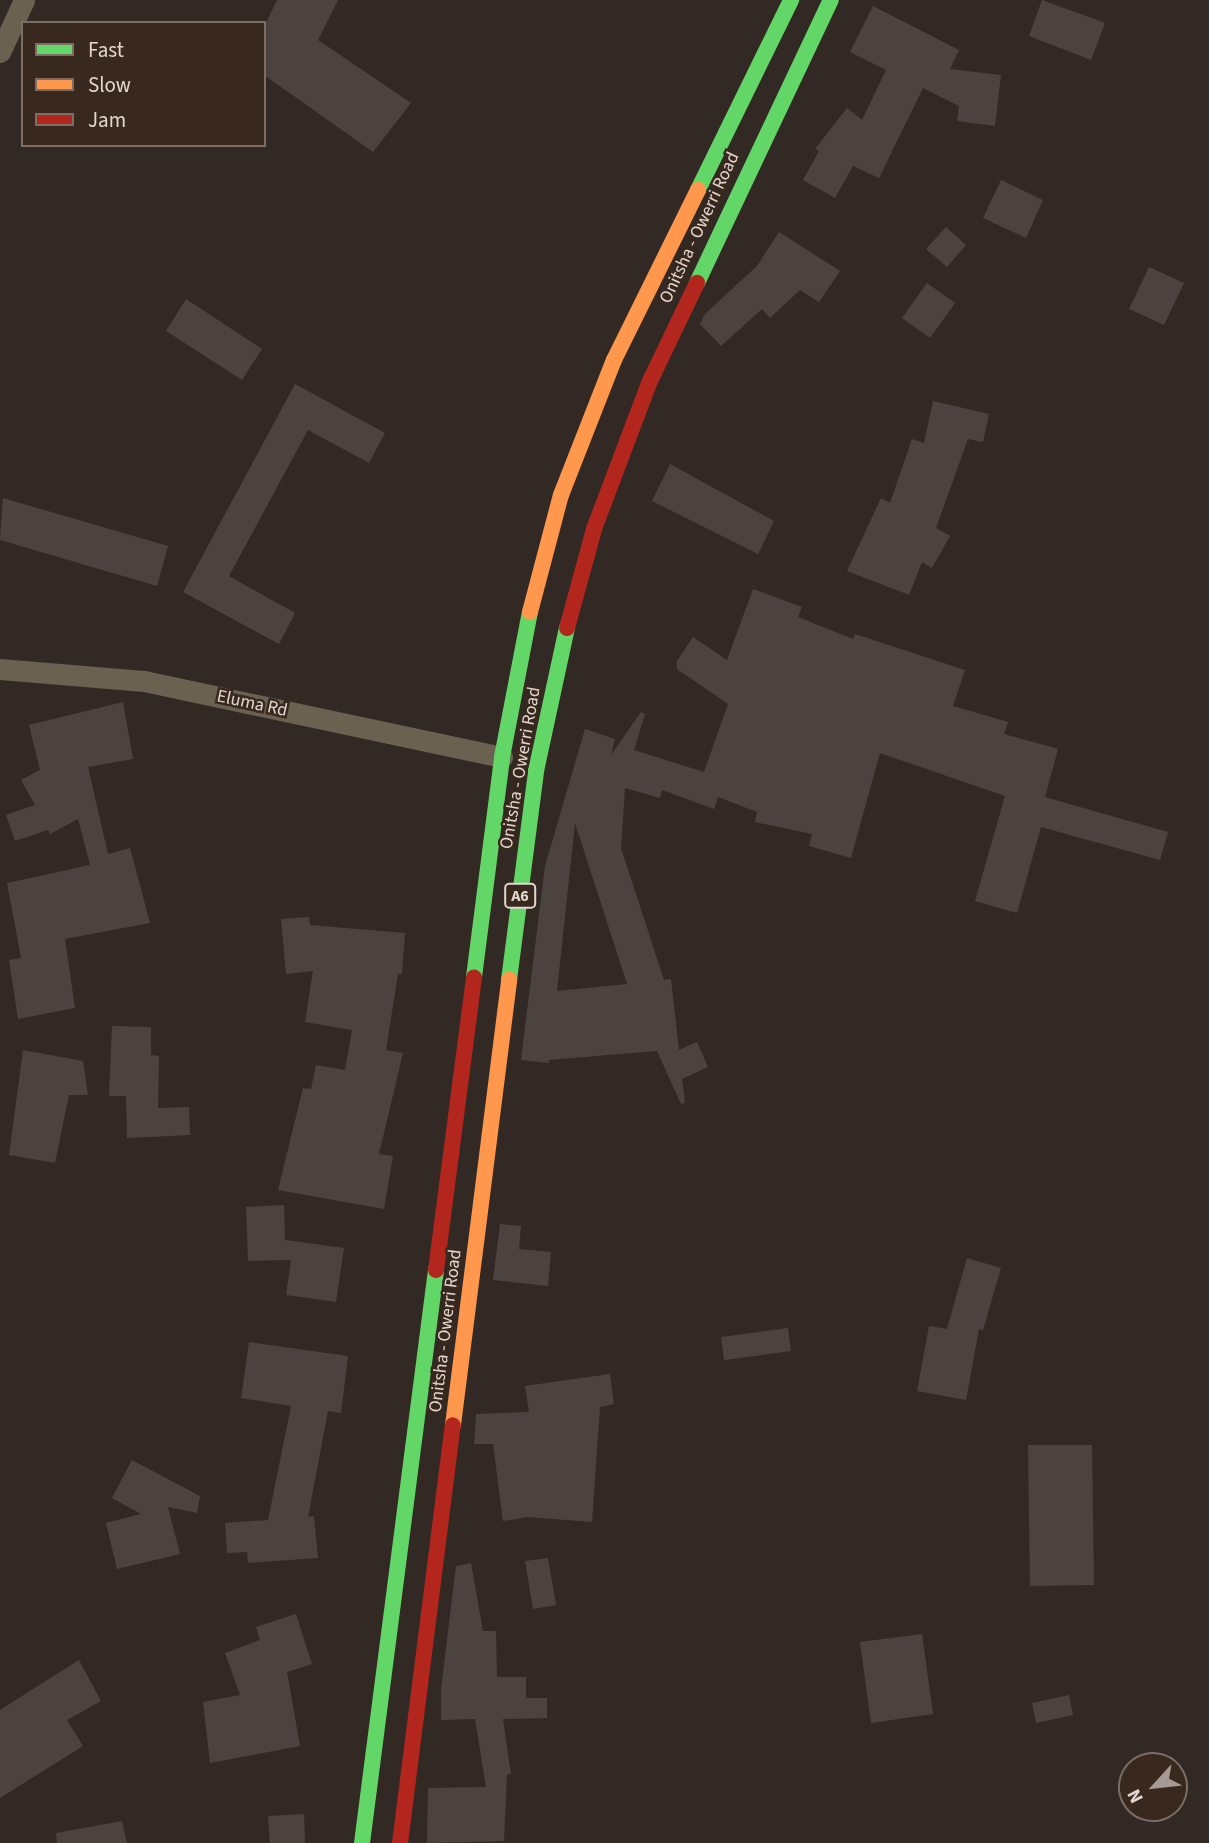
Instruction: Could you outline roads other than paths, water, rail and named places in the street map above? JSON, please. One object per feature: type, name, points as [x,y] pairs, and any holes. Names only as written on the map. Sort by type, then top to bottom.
[{"type":"highway","name":"Onitsha - Owerri Road","points":[[362,1843],[502,757],[529,616],[561,495],[614,360],[791,0]]},
{"type":"highway","name":"Onitsha - Owerri Road","points":[[400,1843],[536,771],[564,637],[594,529],[650,381],[831,0]]},
{"type":"street","points":[[0,52],[24,0]]},
{"type":"street","name":"Eluma Rd","points":[[0,668],[144,681],[502,757]]}]
